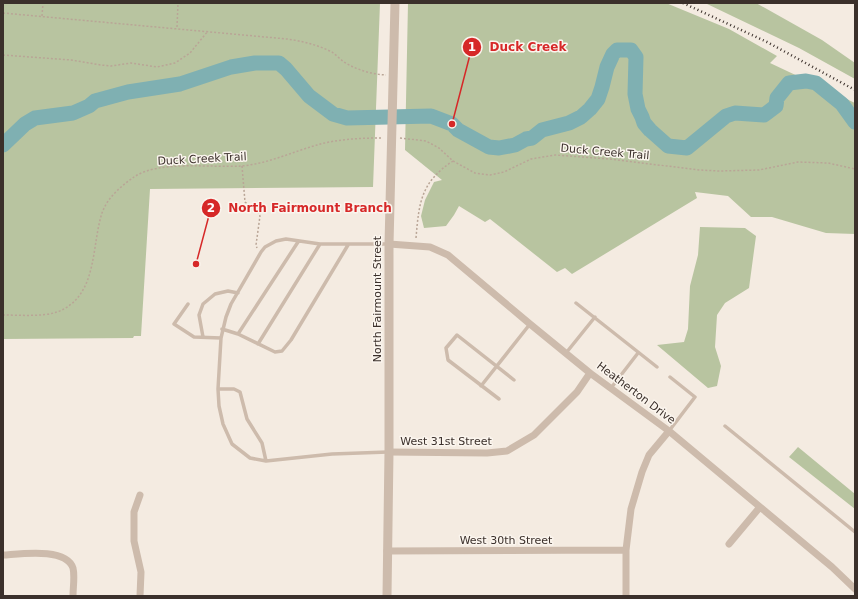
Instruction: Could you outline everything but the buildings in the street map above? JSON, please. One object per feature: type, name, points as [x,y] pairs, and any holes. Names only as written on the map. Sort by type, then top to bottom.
[{"type":"street","name":"North Fairmount Street","points":[[387,596],[389,244],[395,3]]},
{"type":"street","name":"Heatherton Drive","points":[[389,244],[430,247],[448,255],[590,373],[669,431],[832,567],[855,589]]},
{"type":"street","name":"West 31st Street","points":[[389,452],[487,453],[507,451],[534,435],[577,392],[590,373]]},
{"type":"street","points":[[626,596],[626,550],[632,509],[642,472],[649,454],[669,431]]},
{"type":"street","points":[[140,495],[134,512],[134,541],[141,572],[140,596]]},
{"type":"street","points":[[730,544],[760,508]]},
{"type":"street","name":"West 30th Street","points":[[387,552],[626,550]]},
{"type":"street","points":[[3,555],[53,554],[68,560],[73,568],[73,596]]},
{"type":"lane","points":[[389,244],[320,244],[286,240],[276,241],[265,247],[228,310],[222,329],[218,389],[222,424],[232,444],[250,458],[266,461],[332,454],[389,452]]},
{"type":"lane","points":[[238,334],[298,242]]},
{"type":"lane","points":[[258,344],[320,244]]},
{"type":"lane","points":[[222,329],[238,334],[275,352],[282,351],[292,340],[348,244]]},
{"type":"lane","points":[[203,337],[199,315],[203,304],[215,294],[228,291],[238,293]]},
{"type":"lane","points":[[188,304],[174,324],[194,337],[221,338]]},
{"type":"lane","points":[[576,304],[595,317],[657,367]]},
{"type":"lane","points":[[566,353],[595,317]]},
{"type":"lane","points":[[482,386],[530,324]]},
{"type":"lane","points":[[499,399],[448,360],[446,348],[457,336],[514,380]]},
{"type":"lane","points":[[611,388],[638,353]]},
{"type":"lane","points":[[669,431],[695,397],[670,377]]},
{"type":"lane","points":[[218,389],[234,389],[240,392],[246,419],[262,444],[266,461]]},
{"type":"lane","points":[[725,426],[855,532]]},
{"type":"path","points":[[42,16],[43,3]]},
{"type":"path","points":[[177,28],[178,3]]},
{"type":"path","points":[[3,13],[177,28],[302,41],[333,53],[346,62],[369,73],[394,79]]},
{"type":"path","points":[[3,55],[71,60],[111,66],[131,63],[158,67],[175,63],[190,53],[208,31]]},
{"type":"path","name":"Duck Creek Trail","points":[[3,315],[56,313],[69,307],[83,292],[88,279],[102,212],[110,199],[120,188],[136,176],[149,170],[173,167],[242,166],[271,160],[318,144],[337,141],[384,138]]},
{"type":"path","name":"Duck Creek Trail","points":[[398,138],[426,141],[439,148],[453,161],[475,172],[490,175],[504,172],[531,159],[555,155],[610,159],[713,171],[759,170],[798,162],[828,163],[855,169]]},
{"type":"path","points":[[415,246],[420,201],[433,178],[441,169],[453,161]]},
{"type":"path","points":[[242,166],[245,202],[258,212],[260,216],[256,245],[261,252]]},
{"type":"green space","points":[[3,3],[380,3],[373,187],[150,189],[141,336],[134,336],[133,338],[3,339]]},
{"type":"green space","points":[[408,3],[666,3],[729,29],[777,56],[770,63],[855,103],[855,234],[826,233],[772,217],[751,217],[728,196],[695,192],[697,198],[572,274],[565,268],[557,272],[490,219],[485,222],[459,206],[446,226],[424,228],[421,216],[425,200],[434,182],[442,180],[405,150]]},
{"type":"green space","points":[[705,3],[756,3],[822,40],[855,63],[855,79],[799,48]]},
{"type":"green space","points":[[700,227],[745,228],[756,236],[749,288],[725,303],[717,315],[715,347],[721,366],[717,386],[708,388],[657,345],[684,342],[688,329],[690,286],[698,255]]},
{"type":"green space","points":[[798,447],[855,494],[855,509],[789,457]]},
{"type":"waterway","points":[[3,145],[25,124],[35,118],[73,113],[89,106],[95,101],[128,92],[180,84],[231,67],[255,63],[279,63],[309,96],[333,114],[347,118],[431,116],[452,124],[458,130],[489,147],[499,148],[515,145],[526,139],[532,138],[542,130],[569,123],[581,117],[598,99],[607,67],[613,54],[617,50],[631,50],[636,57],[635,94],[638,109],[644,123],[668,146],[687,148],[726,116],[735,113],[764,115],[776,106],[777,98],[789,83],[806,81],[816,83],[842,104],[855,122]]},
{"type":"railway","points":[[683,3],[767,42],[855,90]]},
{"type":"place","name":"Duck Creek","points":[[452,124]]},
{"type":"place","name":"North Fairmount Branch","points":[[196,264]]}]
